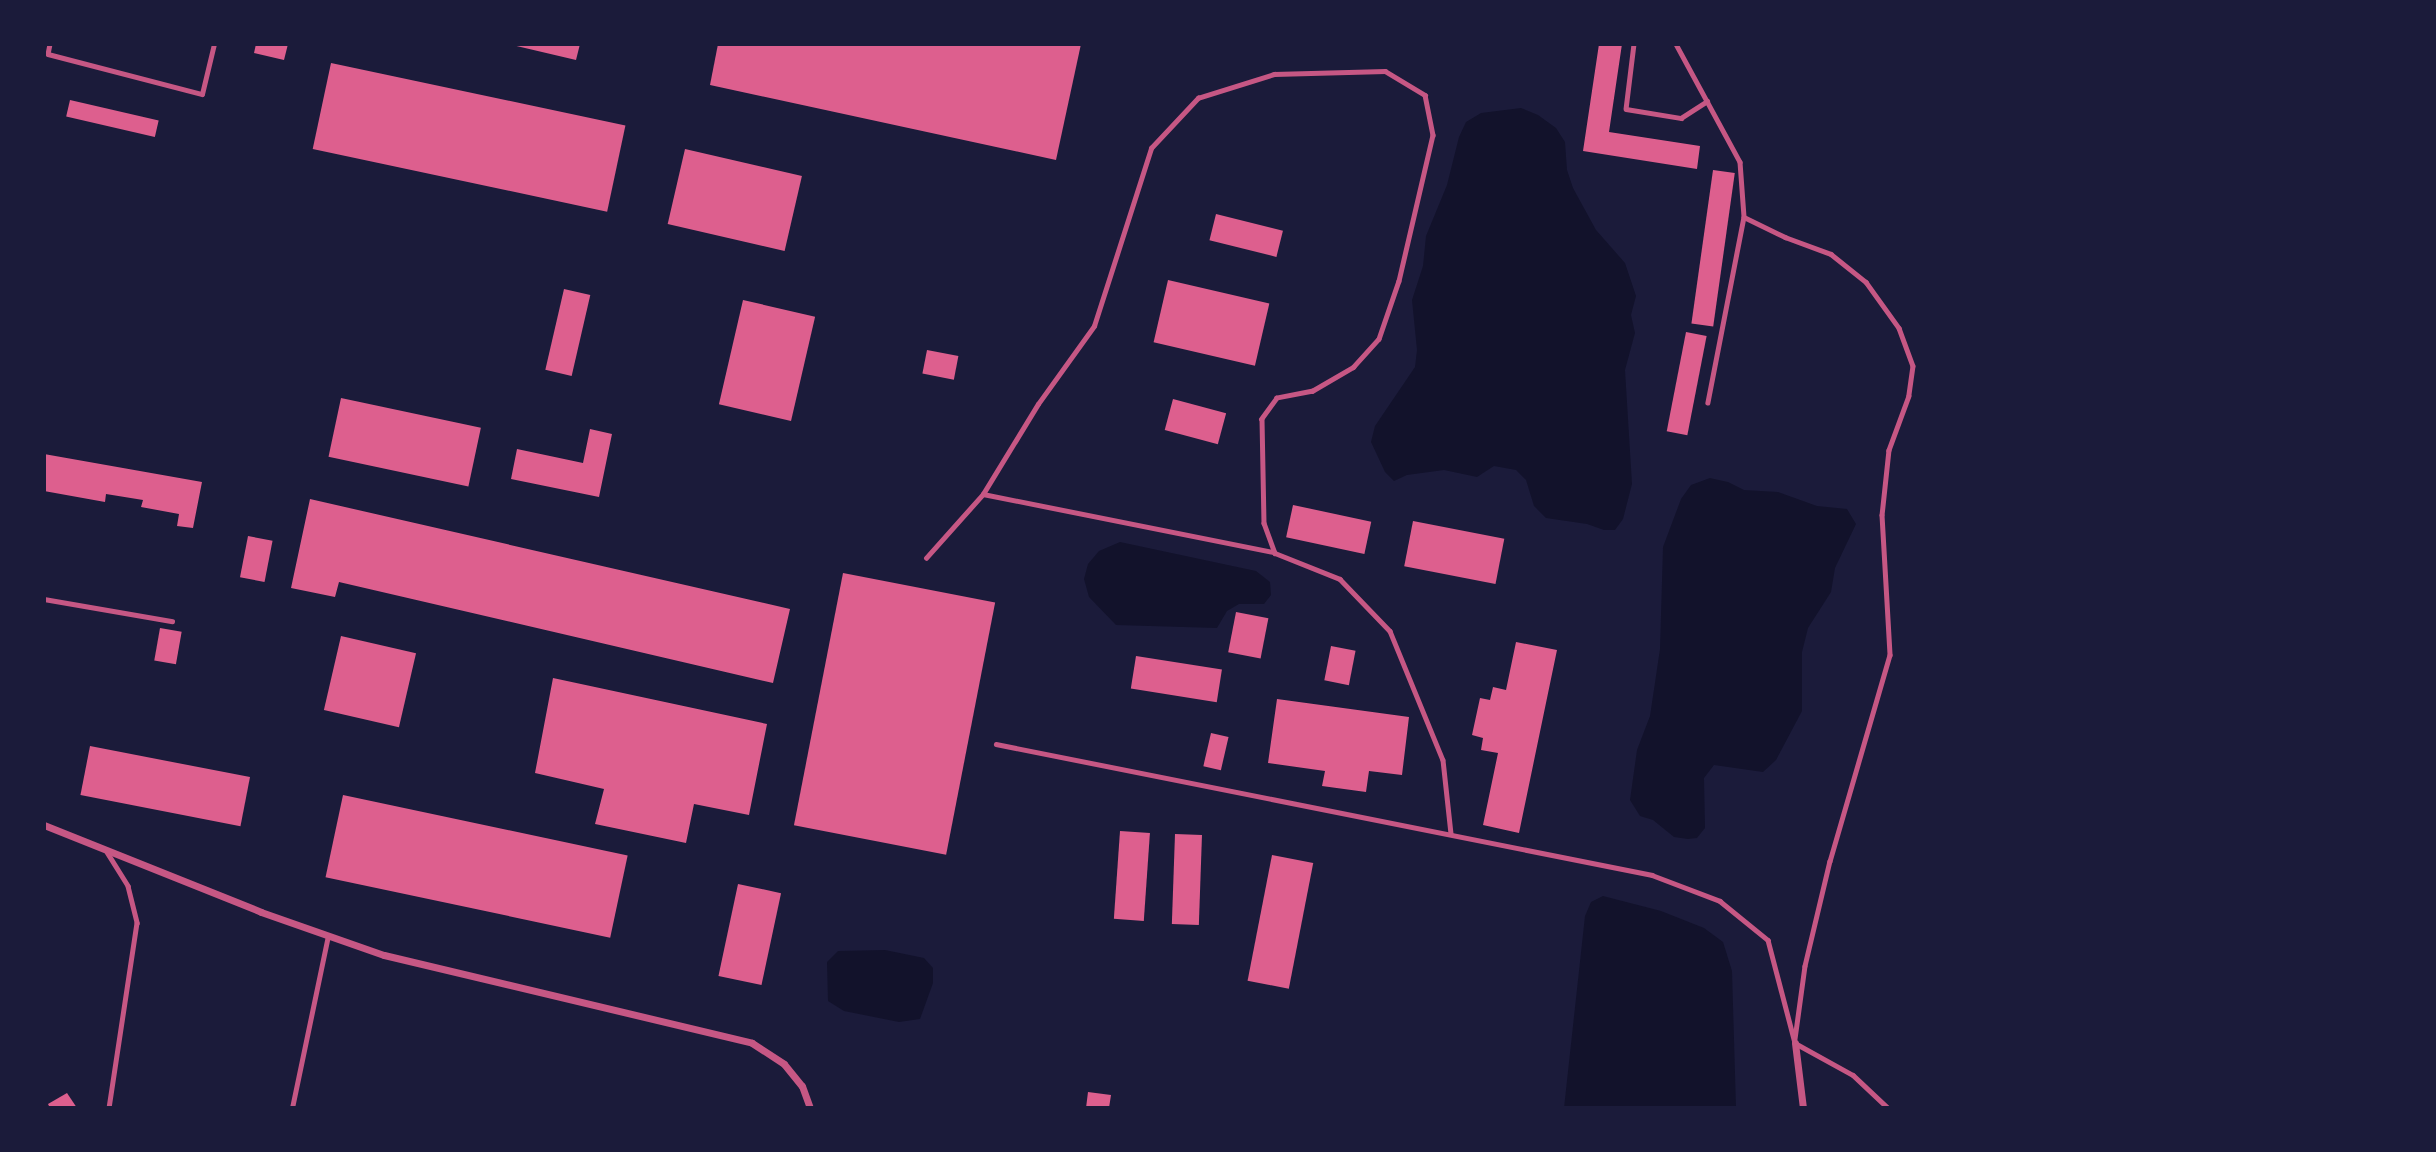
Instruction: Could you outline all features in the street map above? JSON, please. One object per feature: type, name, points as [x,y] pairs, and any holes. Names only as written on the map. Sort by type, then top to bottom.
[{"type":"street","points":[[44,825],[261,912],[384,955],[752,1043],[784,1064],[802,1086],[810,1108]]},
{"type":"street","points":[[1795,1043],[1803,1108]]},
{"type":"lane","points":[[50,44],[48,54],[202,94],[214,44]]},
{"type":"lane","points":[[1634,44],[1626,109],[1681,118],[1707,101]]},
{"type":"lane","points":[[1676,44],[1740,162],[1744,216],[1707,403]]},
{"type":"lane","points":[[926,558],[983,495],[1038,404],[1094,326],[1151,148],[1198,99],[1274,74],[1385,71],[1424,95],[1433,135],[1430,149],[1399,281],[1379,339],[1354,367],[1313,391],[1277,398],[1262,419],[1264,523],[1275,553]]},
{"type":"lane","points":[[1744,216],[1785,237],[1831,254],[1866,282],[1899,328],[1913,366],[1909,396],[1889,450],[1882,515],[1890,655],[1830,861],[1805,966],[1795,1043]]},
{"type":"lane","points":[[983,495],[1275,553],[1340,579],[1390,631],[1443,760],[1451,834]]},
{"type":"lane","points":[[44,599],[172,621]]},
{"type":"lane","points":[[996,744],[1652,875],[1720,901],[1768,940],[1795,1043],[1853,1075],[1888,1108]]},
{"type":"lane","points":[[105,849],[128,886],[137,923],[109,1108]]},
{"type":"lane","points":[[292,1108],[328,935]]},
{"type":"shaded area","points":[[1521,108],[1538,115],[1556,128],[1565,142],[1567,170],[1573,188],[1596,230],[1625,263],[1636,296],[1631,315],[1635,333],[1625,370],[1632,484],[1623,519],[1615,530],[1546,518],[1534,506],[1526,480],[1516,470],[1494,466],[1477,477],[1444,470],[1407,475],[1394,481],[1385,472],[1371,442],[1375,426],[1415,367],[1417,350],[1412,300],[1423,266],[1426,236],[1447,185],[1459,137],[1466,122],[1481,113]]},
{"type":"shaded area","points":[[1710,478],[1728,482],[1744,490],[1778,492],[1817,506],[1847,509],[1856,524],[1835,568],[1831,592],[1808,628],[1802,652],[1802,711],[1776,760],[1763,772],[1714,765],[1704,778],[1705,828],[1697,838],[1688,839],[1674,837],[1653,820],[1640,816],[1630,800],[1637,750],[1650,716],[1660,649],[1663,547],[1681,499],[1691,485]]},
{"type":"shaded area","points":[[1120,542],[1256,571],[1270,582],[1271,595],[1264,604],[1239,604],[1227,611],[1217,628],[1116,625],[1089,597],[1084,579],[1088,564],[1099,551]]},
{"type":"shaded area","points":[[1603,896],[1661,911],[1704,928],[1723,942],[1732,971],[1736,1108],[1564,1108],[1585,916],[1591,902]]},
{"type":"shaded area","points":[[885,950],[924,958],[933,968],[933,983],[920,1019],[899,1022],[844,1011],[828,1001],[827,962],[838,951]]},
{"type":"building","points":[[256,44],[288,44],[284,60],[254,53]]},
{"type":"building","points":[[508,44],[580,44],[576,60]]},
{"type":"building","points":[[718,44],[1081,44],[1056,160],[710,85]]},
{"type":"building","points":[[1599,44],[1622,44],[1609,132],[1700,146],[1697,169],[1583,151]]},
{"type":"building","points":[[331,63],[625,126],[607,212],[313,149]]},
{"type":"building","points":[[70,100],[159,120],[155,137],[66,117]]},
{"type":"building","points":[[685,149],[802,176],[785,251],[668,224]]},
{"type":"building","points":[[1713,170],[1735,173],[1713,327],[1691,323]]},
{"type":"building","points":[[1216,214],[1283,231],[1276,257],[1209,240]]},
{"type":"building","points":[[1168,280],[1269,303],[1255,366],[1154,342]]},
{"type":"building","points":[[564,289],[590,295],[572,376],[545,370]]},
{"type":"building","points":[[743,300],[815,317],[791,421],[719,404]]},
{"type":"building","points":[[1686,332],[1707,336],[1687,435],[1667,431]]},
{"type":"building","points":[[927,350],[958,356],[954,380],[922,374]]},
{"type":"building","points":[[341,398],[481,428],[468,486],[329,457]]},
{"type":"building","points":[[1173,399],[1226,413],[1218,444],[1165,430]]},
{"type":"building","points":[[590,429],[612,434],[599,497],[511,479],[517,449],[583,463]]},
{"type":"building","points":[[44,454],[202,482],[193,528],[177,526],[179,514],[141,507],[143,500],[106,494],[105,502],[44,491]]},
{"type":"building","points":[[310,499],[790,609],[773,683],[339,582],[335,597],[291,588]]},
{"type":"building","points":[[1293,505],[1371,522],[1364,554],[1286,537]]},
{"type":"building","points":[[1413,521],[1504,539],[1496,584],[1404,566]]},
{"type":"building","points":[[248,536],[273,541],[265,582],[240,577]]},
{"type":"building","points":[[843,573],[995,603],[946,855],[794,825]]},
{"type":"building","points":[[1236,612],[1268,618],[1261,659],[1228,652]]},
{"type":"building","points":[[160,628],[182,632],[176,664],[154,660]]},
{"type":"building","points":[[341,636],[416,653],[399,727],[324,710]]},
{"type":"building","points":[[1516,642],[1557,650],[1519,833],[1483,825],[1498,753],[1481,750],[1483,738],[1472,735],[1480,698],[1490,700],[1493,687],[1506,690]]},
{"type":"building","points":[[1331,646],[1356,651],[1349,685],[1324,680]]},
{"type":"building","points":[[1136,656],[1222,670],[1217,702],[1131,689]]},
{"type":"building","points":[[553,678],[767,724],[749,815],[694,804],[686,843],[595,824],[604,789],[535,773]]},
{"type":"building","points":[[1277,699],[1409,717],[1402,775],[1369,771],[1366,792],[1322,786],[1325,771],[1268,763]]},
{"type":"building","points":[[1211,733],[1229,737],[1221,770],[1203,766]]},
{"type":"building","points":[[90,746],[250,777],[240,826],[80,795]]},
{"type":"building","points":[[343,795],[628,856],[610,938],[326,877]]},
{"type":"building","points":[[1120,831],[1150,833],[1144,921],[1114,919]]},
{"type":"building","points":[[1175,834],[1202,835],[1199,925],[1172,924]]},
{"type":"building","points":[[1272,855],[1313,863],[1289,989],[1248,981]]},
{"type":"building","points":[[738,884],[781,893],[761,985],[718,976]]},
{"type":"building","points":[[1088,1092],[1111,1095],[1109,1108],[1086,1108]]},
{"type":"building","points":[[67,1093],[77,1108],[50,1108],[48,1104]]}]
